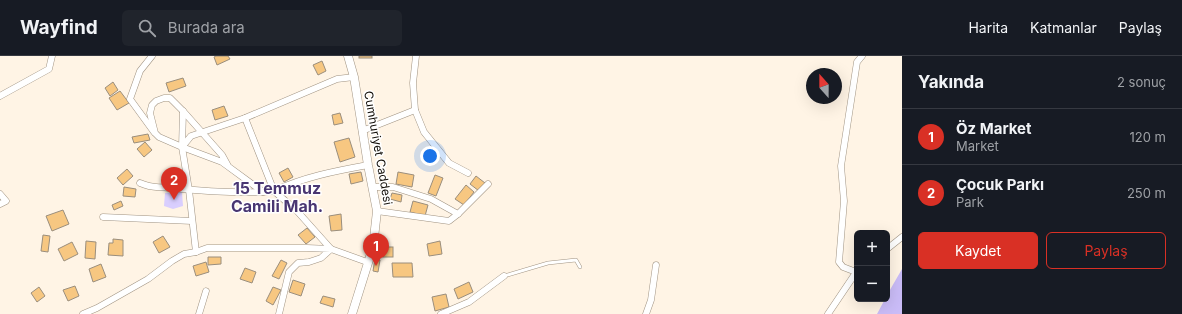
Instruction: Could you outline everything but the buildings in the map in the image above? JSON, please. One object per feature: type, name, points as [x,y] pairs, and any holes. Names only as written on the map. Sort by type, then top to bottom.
[{"type":"street","points":[[0,96],[49,70],[52,56]]},
{"type":"street","points":[[152,56],[140,71],[130,99],[155,133],[159,137],[209,156],[228,166],[263,192]]},
{"type":"street","name":"Cumhuriyet Caddesi","points":[[348,56],[354,77],[362,131],[368,165],[374,187],[377,211],[373,247],[367,262],[359,296],[352,314]]},
{"type":"street","points":[[416,56],[413,83],[415,110],[424,132],[449,163],[468,173]]},
{"type":"street","points":[[854,270],[843,267],[839,262],[844,201],[841,166],[857,62],[862,56]]},
{"type":"street","points":[[182,147],[191,136],[201,131],[245,118],[337,79],[354,77]]},
{"type":"street","points":[[155,133],[150,113],[152,106],[156,101],[164,98],[170,98],[222,155],[228,166]]},
{"type":"street","points":[[362,131],[415,110]]},
{"type":"street","points":[[183,111],[182,147],[189,190],[196,252]]},
{"type":"street","points":[[245,118],[274,192],[297,211],[331,249]]},
{"type":"street","points":[[140,183],[150,188],[274,192],[294,182],[332,172],[368,165]]},
{"type":"street","points":[[377,211],[449,222],[488,184]]},
{"type":"street","points":[[374,187],[393,187],[431,200],[458,214]]},
{"type":"street","points":[[0,194],[6,200],[0,204]]},
{"type":"street","points":[[103,216],[192,221]]},
{"type":"street","points":[[890,247],[902,237]]},
{"type":"street","points":[[83,314],[97,311],[184,254],[207,248],[331,249],[367,262]]},
{"type":"street","points":[[279,314],[290,272],[298,263],[309,262],[320,258],[331,249]]},
{"type":"street","points":[[646,314],[651,300],[656,265]]},
{"type":"street","points":[[828,314],[854,275]]},
{"type":"street","points":[[441,314],[469,302],[504,276]]},
{"type":"street","points":[[199,314],[206,291]]},
{"type":"lane","points":[[504,276],[548,263],[576,260],[580,266]]},
{"type":"shaded area","points":[[182,192],[183,206],[173,209],[164,206],[165,193]]},
{"type":"shaded area","points":[[902,269],[902,314],[877,314],[883,302],[890,302],[890,290]]},
{"type":"place","name":"Çocuk Parkı","points":[[174,200]]},
{"type":"place","name":"Öz Market","points":[[376,266]]},
{"type":"district","name":"15 Temmuz Camili Mah.","points":[[277,197]]}]
